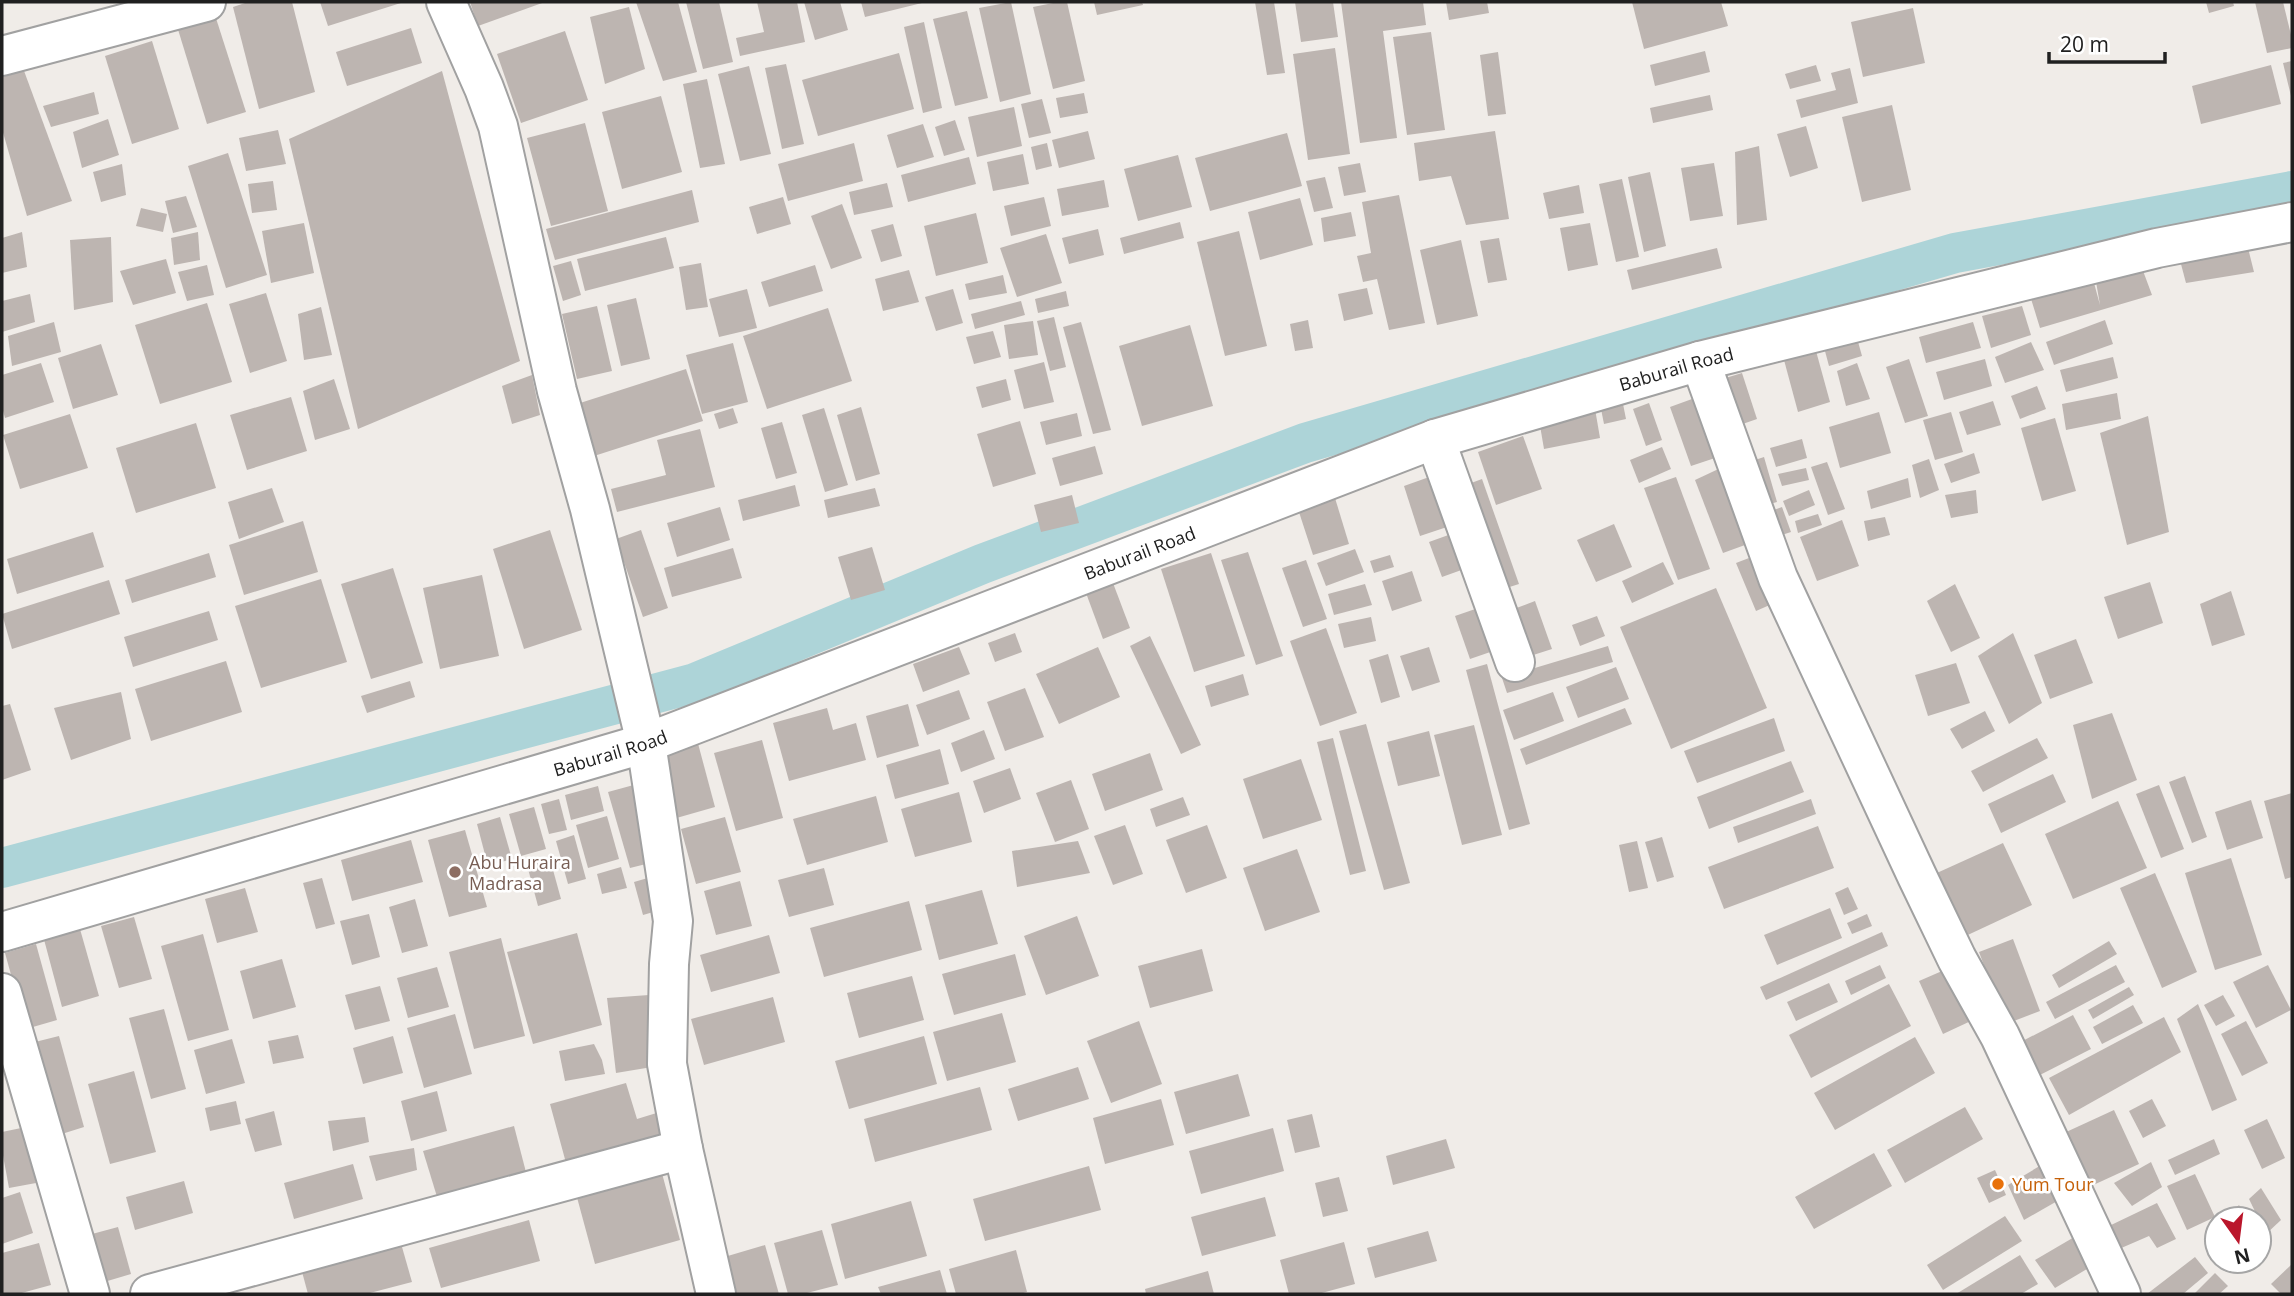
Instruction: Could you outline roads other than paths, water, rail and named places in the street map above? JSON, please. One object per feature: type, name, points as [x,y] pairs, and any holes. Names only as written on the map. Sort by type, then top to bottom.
[{"type":"street","points":[[2,56],[206,2]]},
{"type":"street","points":[[446,2],[498,126],[557,391],[590,509],[646,742],[673,921],[669,964],[667,1064],[716,1294]]},
{"type":"street","name":"Baburail Road","points":[[2,932],[646,742],[1435,439],[1700,361],[2157,248],[2292,222]]},
{"type":"street","points":[[1700,361],[1777,578],[1917,876],[1957,958],[2000,1036],[2121,1294]]},
{"type":"street","points":[[1435,439],[1515,662]]},
{"type":"street","points":[[2,993],[90,1294]]},
{"type":"street","points":[[150,1294],[683,1149]]},
{"type":"waterway","points":[[2,868],[695,683],[982,564],[1305,443],[1955,253],[2292,191]]},
{"type":"place","name":"Abu Huraira Madrasa","points":[[455,872]]},
{"type":"place","name":"Yum Tour","points":[[1998,1184]]}]
